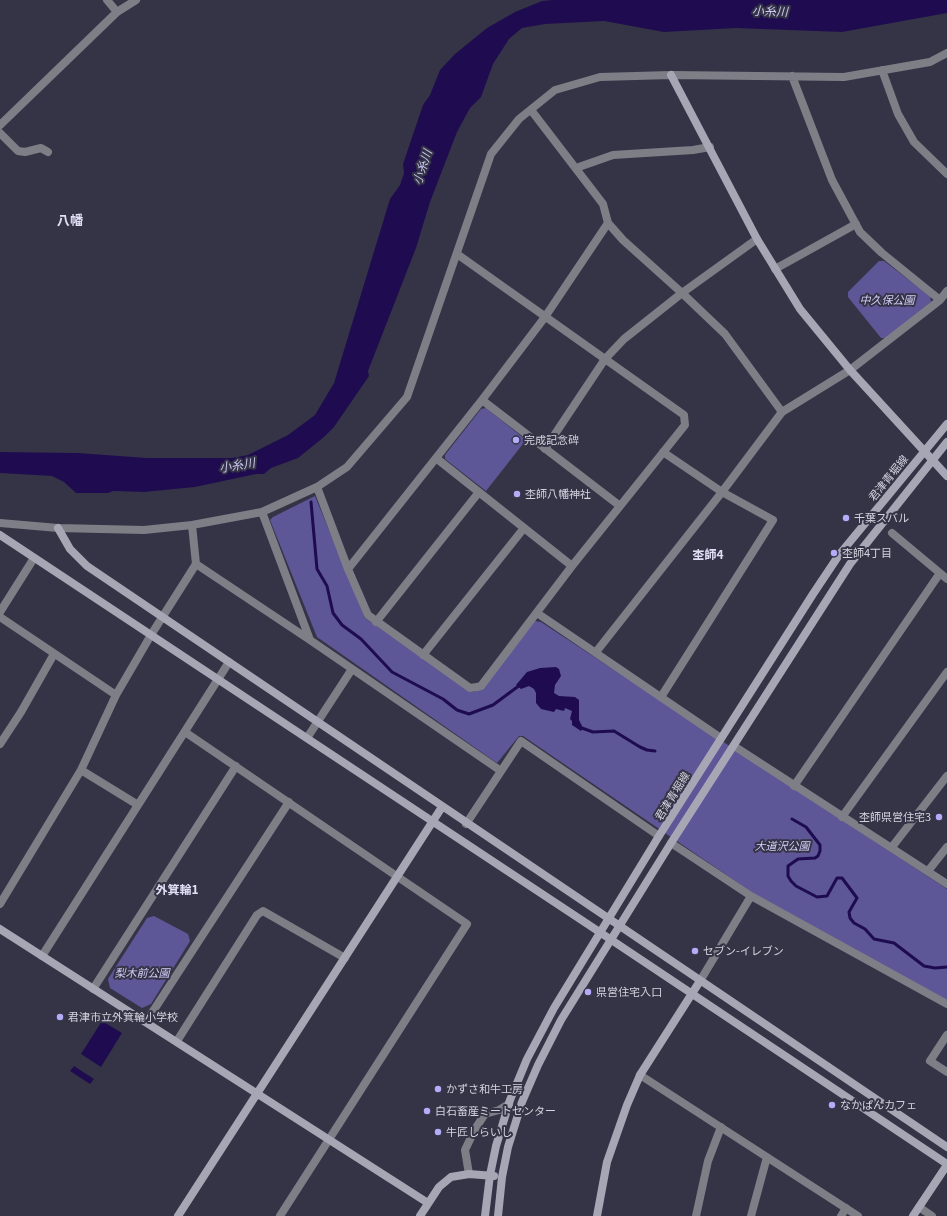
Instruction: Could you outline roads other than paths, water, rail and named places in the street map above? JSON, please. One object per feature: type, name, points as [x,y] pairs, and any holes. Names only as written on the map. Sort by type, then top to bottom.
[{"type":"street","points":[[108,0],[117,12]]},
{"type":"street","points":[[0,125],[117,12],[136,0]]},
{"type":"street","points":[[0,523],[58,528],[144,530],[192,525],[262,512],[317,487],[347,467],[407,397],[491,154],[519,119],[555,90],[600,77],[671,75],[844,77],[930,62],[947,53]]},
{"type":"street","points":[[882,70],[898,114],[914,142],[947,174]]},
{"type":"street","points":[[671,75],[757,239],[800,309],[850,370],[947,476]]},
{"type":"street","points":[[792,76],[832,180],[860,232],[882,253],[940,300]]},
{"type":"street","points":[[530,110],[603,204],[608,223],[623,240],[682,292],[725,334],[782,412]]},
{"type":"street","points":[[0,133],[18,151],[25,152],[41,148],[48,152]]},
{"type":"street","points":[[576,168],[613,156],[693,150],[710,147]]},
{"type":"street","points":[[348,569],[482,400],[544,317],[608,223]]},
{"type":"street","points":[[775,269],[856,224]]},
{"type":"street","points":[[546,449],[605,359],[624,339],[682,292],[757,239]]},
{"type":"street","points":[[317,487],[348,569],[368,615],[470,688],[481,686],[572,566],[685,424],[684,415],[457,254]]},
{"type":"street","points":[[596,652],[722,492],[782,412],[850,370],[940,300],[947,291]]},
{"type":"street","points":[[482,400],[620,506]]},
{"type":"street","name":"君津青堀線","points":[[485,1216],[490,1175],[496,1146],[509,1104],[530,1053],[554,1008],[659,836],[839,555],[924,450],[947,424]]},
{"type":"street","points":[[498,1216],[502,1177],[508,1147],[522,1102],[538,1065],[561,1020],[671,843],[850,564],[947,442]]},
{"type":"street","points":[[661,697],[773,520],[722,492],[663,452]]},
{"type":"street","points":[[436,458],[572,566]]},
{"type":"street","points":[[376,622],[479,492]]},
{"type":"street","points":[[262,512],[310,640]]},
{"type":"street","points":[[0,904],[80,770],[116,695],[162,616],[196,564],[192,525]]},
{"type":"street","points":[[58,528],[70,549],[87,566],[466,824],[947,1147]]},
{"type":"street","points":[[423,655],[524,528]]},
{"type":"street","points":[[892,533],[947,579]]},
{"type":"street","points":[[0,535],[612,940],[947,1165],[913,1216]]},
{"type":"street","points":[[0,612],[34,558]]},
{"type":"street","points":[[196,564],[501,771]]},
{"type":"street","points":[[794,786],[940,573]]},
{"type":"street","points":[[537,613],[721,738]]},
{"type":"street","points":[[0,617],[116,695]]},
{"type":"street","points":[[0,744],[21,712],[54,654]]},
{"type":"street","points":[[42,956],[229,662]]},
{"type":"street","points":[[307,738],[352,669]]},
{"type":"street","points":[[842,817],[947,672]]},
{"type":"street","points":[[185,732],[468,924],[280,1216]]},
{"type":"street","points":[[466,824],[521,741],[659,836]]},
{"type":"street","points":[[734,746],[947,884]]},
{"type":"street","points":[[93,988],[236,766]]},
{"type":"street","points":[[80,770],[138,805]]},
{"type":"street","points":[[892,847],[947,776]]},
{"type":"street","points":[[146,1022],[289,802]]},
{"type":"street","points":[[178,1216],[442,807]]},
{"type":"street","points":[[671,843],[751,896],[947,1004]]},
{"type":"street","points":[[928,871],[947,847]]},
{"type":"street","points":[[597,1216],[605,1170],[615,1135],[640,1075],[692,994],[751,896]]},
{"type":"street","points":[[177,1041],[257,915],[263,911],[345,958]]},
{"type":"street","points":[[0,930],[177,1041],[428,1203]]},
{"type":"street","points":[[947,1035],[930,1061],[947,1072]]},
{"type":"street","points":[[640,1075],[858,1216]]},
{"type":"street","points":[[469,1174],[465,1150],[474,1129],[485,1114],[499,1110],[509,1104]]},
{"type":"street","points":[[696,1216],[708,1161],[721,1127]]},
{"type":"street","points":[[752,1216],[767,1157]]},
{"type":"street","points":[[420,1216],[439,1187],[451,1177],[469,1174],[502,1177]]},
{"type":"street","points":[[919,1207],[932,1216]]},
{"type":"street","points":[[841,1216],[846,1208]]},
{"type":"water","name":"小糸川","points":[[947,0],[947,13],[842,32],[736,28],[664,32],[604,21],[545,24],[522,28],[509,39],[493,64],[481,97],[470,108],[457,132],[430,202],[416,248],[368,371],[369,376],[334,427],[324,437],[298,458],[271,468],[264,474],[256,474],[195,487],[144,492],[113,491],[108,493],[76,493],[64,482],[52,476],[0,473],[0,452],[78,453],[147,458],[232,458],[248,455],[288,435],[315,415],[334,383],[390,199],[400,185],[404,173],[403,164],[423,105],[430,95],[440,70],[455,54],[487,28],[515,12],[542,1]]},
{"type":"water","points":[[556,667],[559,669],[561,676],[555,685],[554,693],[559,696],[575,697],[579,700],[579,720],[583,728],[581,731],[572,725],[572,721],[570,719],[572,711],[565,708],[564,711],[556,709],[554,712],[541,709],[536,703],[536,693],[534,689],[529,686],[521,689],[516,685],[527,672],[540,668]]},
{"type":"water","points":[[102,1021],[122,1033],[101,1067],[81,1054]]},
{"type":"water","points":[[74,1066],[94,1079],[90,1084],[70,1071]]},
{"type":"waterway","points":[[311,502],[317,569],[327,586],[333,613],[342,625],[361,639],[392,672],[443,699],[457,710],[469,714],[493,705],[520,685]]},
{"type":"waterway","points":[[579,727],[593,732],[614,731],[640,747],[655,751]]},
{"type":"waterway","points":[[792,819],[806,827],[820,845],[820,851],[818,856],[815,858],[798,859],[788,866],[788,876],[796,886],[817,897],[827,896],[837,878],[842,878],[857,898],[849,912],[850,918],[854,923],[865,929],[874,939],[894,943],[924,966],[935,968],[947,967]]},
{"type":"place","name":"完成記念碑","points":[[516,440]]},
{"type":"place","name":"杢師八幡神社","points":[[517,494]]},
{"type":"place","name":"千葉スバル","points":[[846,518]]},
{"type":"place","name":"杢師4丁目","points":[[834,553]]},
{"type":"place","name":"杢師県営住宅3","points":[[939,817]]},
{"type":"place","name":"セブン-イレブン","points":[[695,951]]},
{"type":"place","name":"県営住宅入口","points":[[588,992]]},
{"type":"place","name":"君津市立外箕輪小学校","points":[[60,1017]]},
{"type":"place","name":"かずさ和牛工房","points":[[438,1089]]},
{"type":"place","name":"なかぱんカフェ","points":[[832,1105]]},
{"type":"place","name":"白石畜産ミートセンター","points":[[427,1111]]},
{"type":"place","name":"牛匠しらいし","points":[[438,1132]]},
{"type":"district","name":"八幡","points":[[70,220]]},
{"type":"district","name":"杢師4","points":[[708,554]]},
{"type":"district","name":"外箕輪1","points":[[177,889]]},
{"type":"park label","name":"中久保公園","points":[[887,300]]},
{"type":"park label","name":"大道沢公園","points":[[782,846]]},
{"type":"park label","name":"梨木前公園","points":[[142,973]]}]
